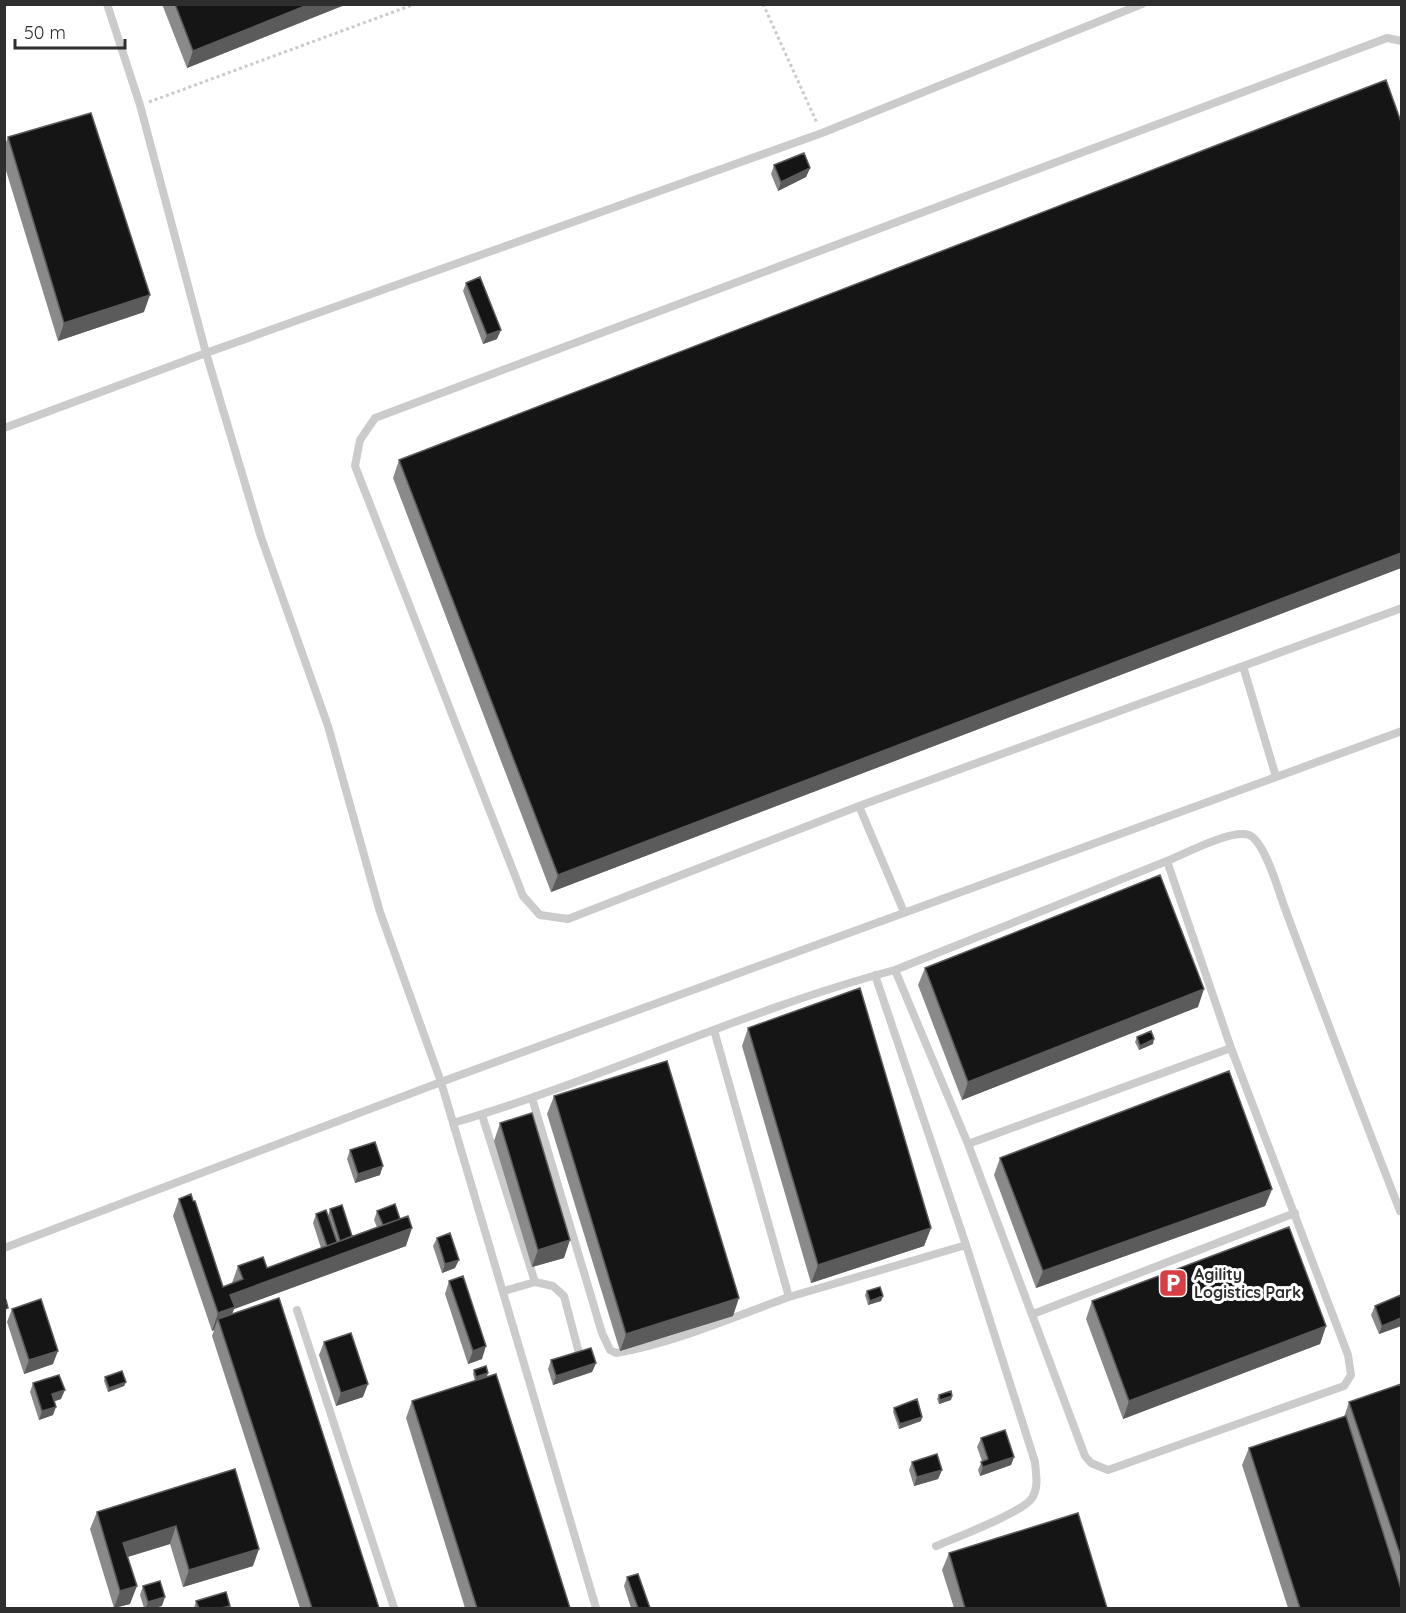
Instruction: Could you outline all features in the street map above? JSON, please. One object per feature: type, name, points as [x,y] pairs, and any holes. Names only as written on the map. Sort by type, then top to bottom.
[{"type":"lane","points":[[107,4],[140,105],[206,353],[261,537],[328,726],[380,912],[441,1082],[596,1608]]},
{"type":"lane","points":[[4,429],[206,353],[822,133],[1142,4]]},
{"type":"lane","points":[[1401,41],[1387,38],[375,418],[360,440],[355,466],[523,896],[540,915],[568,920],[859,806],[1401,608]]},
{"type":"lane","points":[[1243,666],[1276,777]]},
{"type":"lane","points":[[4,1248],[441,1082],[1401,731]]},
{"type":"lane","points":[[859,806],[904,912]]},
{"type":"lane","points":[[453,1123],[532,1098],[714,1030],[895,970],[1221,838],[1239,834],[1249,836],[1257,842],[1273,873],[1400,1210]]},
{"type":"lane","points":[[895,970],[968,1144],[1084,1456],[1091,1463],[1108,1470],[1336,1390],[1344,1386],[1351,1375],[1348,1355],[1231,1048],[1167,861]]},
{"type":"lane","points":[[875,975],[966,1245],[1035,1462],[1037,1487],[1031,1501],[998,1519],[936,1546]]},
{"type":"lane","points":[[714,1030],[789,1297]]},
{"type":"lane","points":[[968,1144],[1231,1048]]},
{"type":"lane","points":[[532,1098],[602,1333],[610,1350],[616,1353],[671,1339],[789,1297],[966,1245]]},
{"type":"lane","points":[[482,1115],[535,1282]]},
{"type":"lane","points":[[1033,1314],[1295,1213]]},
{"type":"lane","points":[[504,1291],[535,1282],[553,1286],[564,1296],[579,1353]]},
{"type":"lane","points":[[297,1310],[394,1608]]},
{"type":"path","points":[[140,105],[415,4]]},
{"type":"path","points":[[763,4],[822,133]]},
{"type":"building","points":[[175,4],[310,4],[193,51]]},
{"type":"building","points":[[1386,80],[1401,122],[1401,553],[558,875],[399,460]]},
{"type":"building","points":[[91,113],[150,295],[64,323],[8,137]]},
{"type":"building","points":[[804,153],[810,168],[781,182],[774,165]]},
{"type":"building","points":[[480,277],[501,330],[487,335],[466,283]]},
{"type":"building","points":[[1160,875],[1204,989],[968,1082],[925,968]]},
{"type":"building","points":[[860,988],[931,1228],[818,1265],[748,1028]]},
{"type":"building","points":[[1151,1031],[1154,1039],[1140,1046],[1137,1037]]},
{"type":"building","points":[[667,1061],[739,1298],[626,1334],[554,1096]]},
{"type":"building","points":[[1229,1071],[1272,1189],[1043,1271],[1000,1158]]},
{"type":"building","points":[[532,1113],[570,1240],[538,1250],[500,1123]]},
{"type":"building","points":[[375,1142],[383,1166],[358,1174],[350,1150]]},
{"type":"building","points":[[191,1194],[223,1287],[243,1279],[238,1266],[263,1257],[267,1268],[408,1216],[412,1228],[230,1295],[235,1307],[218,1313],[179,1199]]},
{"type":"building","points":[[395,1204],[400,1219],[383,1225],[377,1211]]},
{"type":"building","points":[[342,1205],[352,1236],[340,1241],[330,1209]]},
{"type":"building","points":[[326,1210],[337,1242],[327,1246],[316,1214]]},
{"type":"building","points":[[1289,1227],[1326,1326],[1129,1401],[1092,1301]]},
{"type":"building","points":[[450,1233],[459,1260],[445,1264],[437,1238]]},
{"type":"building","points":[[463,1276],[486,1346],[473,1351],[449,1281]]},
{"type":"building","points":[[880,1287],[883,1296],[870,1301],[867,1291]]},
{"type":"building","points":[[1401,1295],[1401,1318],[1382,1326],[1375,1306]]},
{"type":"building","points":[[279,1298],[379,1608],[312,1608],[218,1319]]},
{"type":"building","points":[[41,1299],[58,1351],[29,1360],[12,1309]]},
{"type":"building","points":[[4,1300],[8,1308],[4,1309]]},
{"type":"building","points":[[351,1333],[368,1384],[341,1393],[324,1342]]},
{"type":"building","points":[[591,1348],[596,1363],[556,1376],[551,1360]]},
{"type":"building","points":[[486,1366],[488,1373],[476,1377],[474,1370]]},
{"type":"building","points":[[122,1371],[126,1382],[109,1388],[105,1377]]},
{"type":"building","points":[[496,1374],[570,1608],[477,1608],[412,1401]]},
{"type":"building","points":[[59,1375],[65,1390],[52,1394],[56,1407],[42,1411],[33,1383]]},
{"type":"building","points":[[1401,1384],[1401,1557],[1349,1402]]},
{"type":"building","points":[[951,1391],[952,1396],[940,1400],[939,1395]]},
{"type":"building","points":[[917,1399],[922,1417],[900,1424],[894,1408]]},
{"type":"building","points":[[1346,1416],[1401,1589],[1401,1608],[1300,1608],[1249,1448]]},
{"type":"building","points":[[1005,1430],[1014,1457],[983,1467],[981,1462],[988,1459],[981,1438]]},
{"type":"building","points":[[937,1454],[942,1470],[917,1477],[912,1462]]},
{"type":"building","points":[[235,1469],[259,1549],[189,1570],[176,1526],[123,1543],[137,1586],[120,1591],[97,1512]]},
{"type":"building","points":[[1078,1513],[1107,1608],[965,1608],[949,1553]]},
{"type":"building","points":[[638,1574],[650,1608],[638,1608],[627,1577]]},
{"type":"building","points":[[160,1581],[165,1597],[148,1602],[143,1586]]},
{"type":"building","points":[[226,1592],[230,1606],[199,1608],[196,1601]]},
{"type":"place","name":"Agility Logistics Park","points":[[1173,1283]]}]
